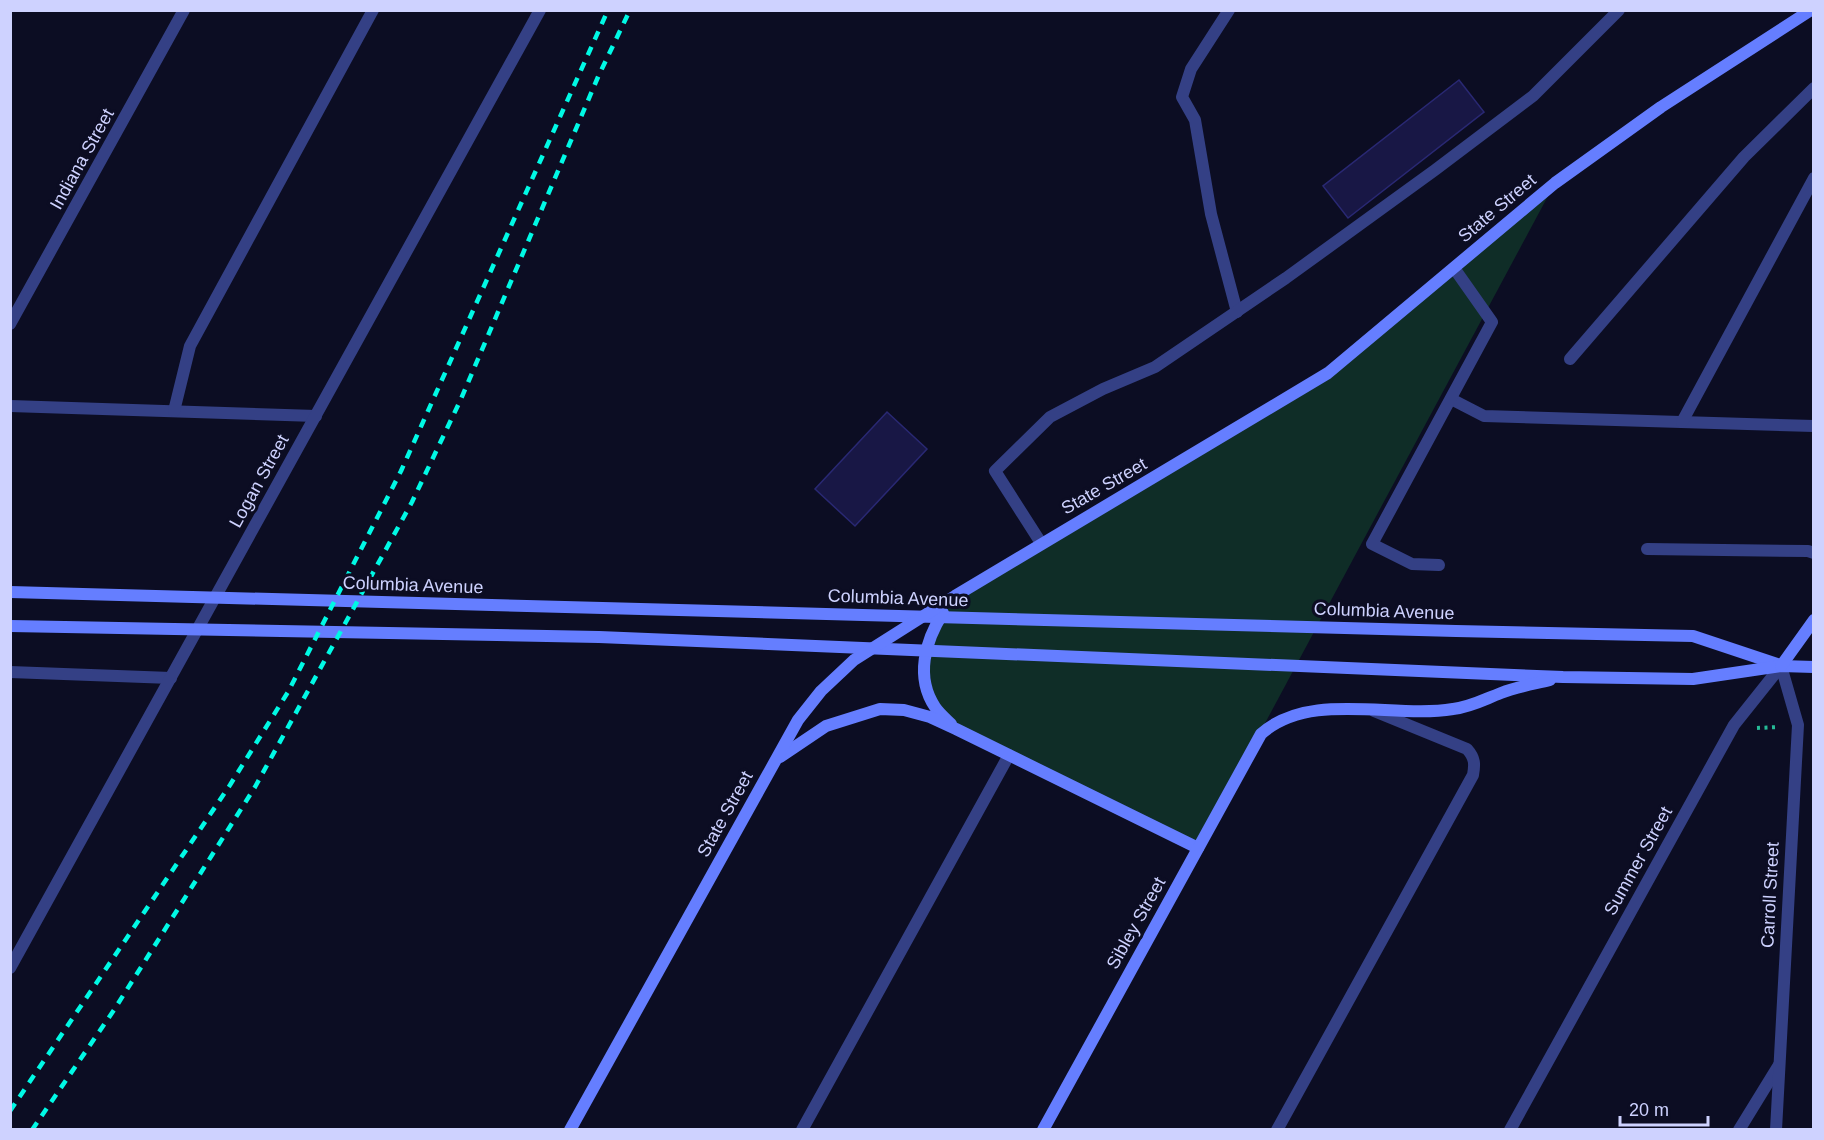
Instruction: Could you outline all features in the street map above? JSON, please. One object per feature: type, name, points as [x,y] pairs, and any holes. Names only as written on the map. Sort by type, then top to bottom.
[{"type":"street","name":"Indiana Street","points":[[10,324],[184,10]]},
{"type":"street","points":[[174,411],[190,346],[373,10]]},
{"type":"street","name":"Logan Street","points":[[10,969],[540,10]]},
{"type":"street","points":[[1229,10],[1191,69],[1182,97],[1195,120],[1211,214],[1237,312]]},
{"type":"street","points":[[1041,543],[995,471],[1050,417],[1103,389],[1155,367],[1351,231],[1533,96],[1619,10]]},
{"type":"street","name":"State Street","points":[[570,1130],[798,720],[821,691],[854,660],[1041,543],[1328,373],[1555,183],[1661,107],[1811,10]]},
{"type":"street","points":[[1570,359],[1744,157],[1814,88]]},
{"type":"street","points":[[1682,422],[1814,178]]},
{"type":"street","points":[[1439,565],[1412,564],[1372,544],[1492,322],[1454,268]]},
{"type":"street","points":[[1451,399],[1484,416],[1814,426]]},
{"type":"street","points":[[10,406],[316,416]]},
{"type":"street","points":[[1647,549],[1766,550],[1814,554]]},
{"type":"street","name":"Columbia Avenue","points":[[10,592],[1456,632],[1693,636],[1781,666]]},
{"type":"street","points":[[955,596],[934,626],[926,647],[923,669],[926,687],[934,706],[956,729]]},
{"type":"street","name":"Summer Street","points":[[1510,1130],[1734,725],[1814,620]]},
{"type":"street","name":"Columbia Avenue","points":[[10,626],[599,637],[1563,676],[1693,679],[1781,666],[1814,667]]},
{"type":"street","name":"Carroll Street","points":[[1776,1130],[1798,725],[1781,666]]},
{"type":"street","points":[[10,672],[171,678]]},
{"type":"street","points":[[1374,711],[1436,711],[1476,705],[1502,692],[1563,676]]},
{"type":"street","name":"Sibley Street","points":[[1043,1130],[1261,734],[1272,724],[1314,711],[1338,709],[1374,711]]},
{"type":"street","points":[[776,759],[826,726],[880,710],[904,710],[930,717],[956,729],[1198,848]]},
{"type":"street","points":[[1277,1130],[1473,775],[1475,765],[1473,756],[1467,749],[1374,711]]},
{"type":"street","points":[[802,1130],[1009,755]]},
{"type":"street","points":[[1739,1130],[1779,1065]]},
{"type":"path","points":[[1756,728],[1782,726]]},
{"type":"green space","points":[[1555,183],[1198,848],[956,729],[934,706],[926,647],[934,626],[955,596],[1283,402]]},
{"type":"building","points":[[1459,80],[1484,112],[1348,218],[1323,186]]},
{"type":"building","points":[[887,412],[927,449],[855,526],[815,489]]},
{"type":"railway","points":[[10,1111],[230,785],[288,692],[401,471],[608,10]]},
{"type":"railway","points":[[32,1130],[114,1010],[255,787],[412,502],[461,399],[598,77],[630,10]]}]
